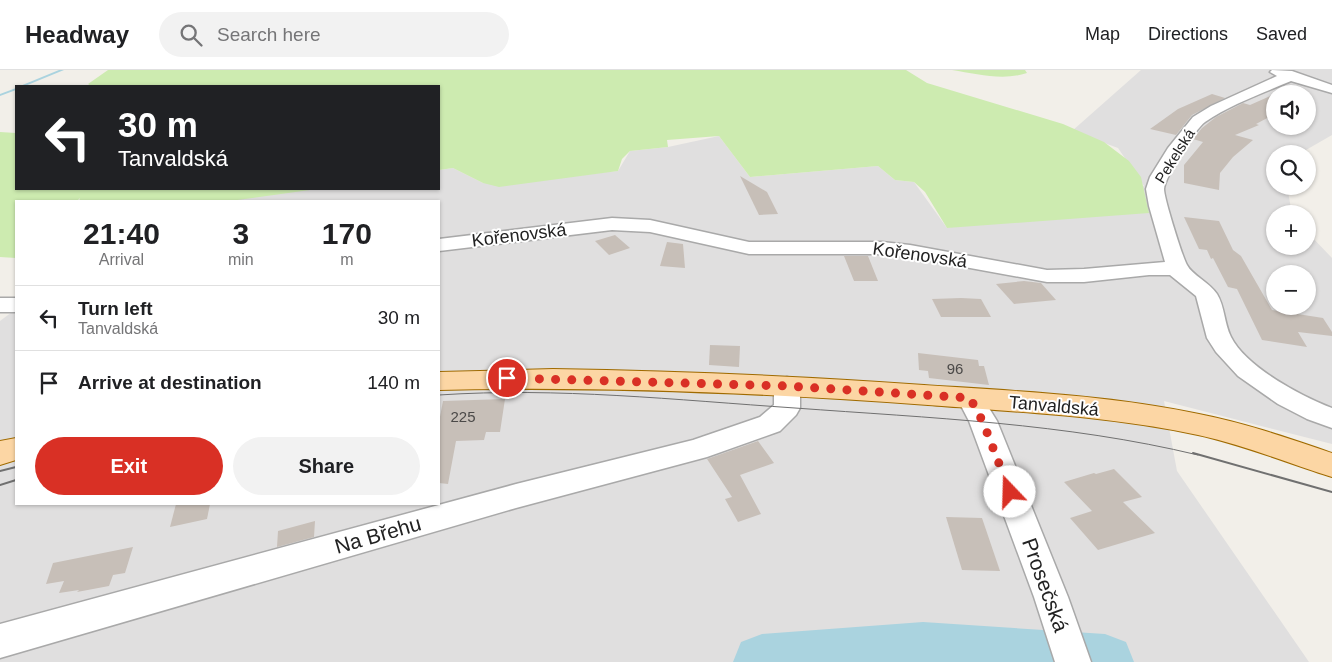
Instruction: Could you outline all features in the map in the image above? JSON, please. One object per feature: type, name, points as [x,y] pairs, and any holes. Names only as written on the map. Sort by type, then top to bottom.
[{"type":"main road","name":"Tanvaldská","points":[[440,381],[507,378],[787,386],[970,398],[1135,413],[1181,420],[1222,430],[1332,465]]},
{"type":"main road","points":[[0,453],[15,449]]},
{"type":"street","points":[[1267,70],[1291,73],[1332,89]]},
{"type":"street","name":"Pekelská","points":[[1178,270],[1158,206],[1155,189],[1158,178],[1194,125],[1216,108],[1291,73]]},
{"type":"street","name":"Kořenovská","points":[[440,245],[612,224],[650,226],[749,248],[882,248],[910,251],[1048,276],[1150,269],[1178,270]]},
{"type":"street","points":[[1178,270],[1201,286],[1210,299],[1214,322],[1223,346],[1249,373],[1277,393],[1332,418]]},
{"type":"street","points":[[0,305],[15,305]]},
{"type":"street","name":"Na Břehu","points":[[0,641],[516,496],[697,450],[770,424],[786,408],[787,386]]},
{"type":"street","name":"Prosečská","points":[[970,398],[983,422],[1051,597],[1073,662]]},
{"type":"shaded area","points":[[1141,70],[1332,70],[1332,135],[1315,145],[1266,145],[1266,195],[1289,195],[1290,205],[1266,205],[1266,255],[1316,255],[1316,241],[1332,258],[1332,444],[1164,401],[1177,471],[1309,662],[0,662],[0,321],[15,310],[15,505],[440,505],[440,200],[231,200],[303,190],[440,190],[440,170],[453,168],[483,183],[618,171],[630,151],[668,147],[719,136],[750,177],[878,166],[895,180],[914,182],[947,228],[1144,186],[1118,148],[1072,131]]},
{"type":"green space","points":[[108,70],[906,70],[927,83],[1063,124],[1104,142],[1129,161],[1141,177],[1149,213],[947,228],[925,192],[914,182],[895,180],[878,166],[750,177],[719,136],[667,140],[668,147],[630,151],[622,159],[618,171],[499,187],[483,183],[453,168],[440,170],[440,85],[88,84]]},
{"type":"green space","points":[[952,70],[1025,70],[1027,73],[999,77]]},
{"type":"green space","points":[[0,132],[15,133],[15,190],[310,190],[237,200],[79,200],[80,198],[78,200],[15,200],[15,258],[0,257]]},
{"type":"building","points":[[1212,94],[1225,98],[1192,115],[1176,135],[1150,129],[1178,109]]},
{"type":"building","points":[[1266,98],[1266,119],[1256,124],[1259,125],[1235,135],[1253,140],[1233,157],[1220,173],[1219,190],[1184,183],[1184,165],[1203,142],[1193,139],[1202,128],[1216,117],[1243,103],[1250,105]]},
{"type":"building","points":[[740,176],[767,192],[778,214],[759,215]]},
{"type":"building","points":[[1184,217],[1219,221],[1233,250],[1241,256],[1266,300],[1266,315],[1304,315],[1323,318],[1332,332],[1332,336],[1298,332],[1307,347],[1262,340],[1237,289],[1228,287],[1207,250],[1199,249]]},
{"type":"building","points":[[615,235],[630,248],[609,255],[595,241]]},
{"type":"building","points":[[667,242],[683,244],[685,268],[660,266]]},
{"type":"building","points":[[844,256],[868,256],[878,281],[854,281]]},
{"type":"building","points":[[1024,281],[1041,283],[1056,300],[1014,304],[996,284]]},
{"type":"building","points":[[932,299],[981,299],[991,317],[941,317]]},
{"type":"building","points":[[710,345],[740,346],[739,367],[709,365]]},
{"type":"building","points":[[918,353],[978,360],[979,366],[984,366],[989,385],[929,378],[928,371],[919,370]]},
{"type":"building","points":[[505,399],[500,432],[486,432],[484,440],[456,441],[448,484],[440,483],[440,417],[443,401]]},
{"type":"building","points":[[758,441],[774,463],[740,475],[761,514],[738,522],[725,499],[732,497],[707,459]]},
{"type":"building","points":[[1114,469],[1142,497],[1123,502],[1155,533],[1098,550],[1070,518],[1092,511],[1064,482]]},
{"type":"building","points":[[176,505],[210,505],[207,519],[170,527]]},
{"type":"building","points":[[946,517],[982,518],[1000,571],[962,570]]},
{"type":"building","points":[[315,521],[314,537],[277,547],[278,531]]},
{"type":"building","points":[[133,547],[125,573],[113,575],[109,586],[77,592],[79,590],[59,593],[64,581],[46,584],[53,563]]},
{"type":"waterway","points":[[24,85],[62,70]]},
{"type":"waterway","points":[[0,95],[15,89]]},
{"type":"waterway","points":[[762,662],[923,650],[1105,662]]},
{"type":"tram line","points":[[440,395],[573,393],[947,419],[997,423],[1098,436],[1198,455]]},
{"type":"tram line","points":[[1193,453],[1332,492]]},
{"type":"tram line","points":[[0,471],[15,467]]},
{"type":"tram line","points":[[0,485],[15,480]]},
{"type":"route","points":[[507,378],[606,379],[787,386],[970,398],[983,422],[1010,492]]}]
